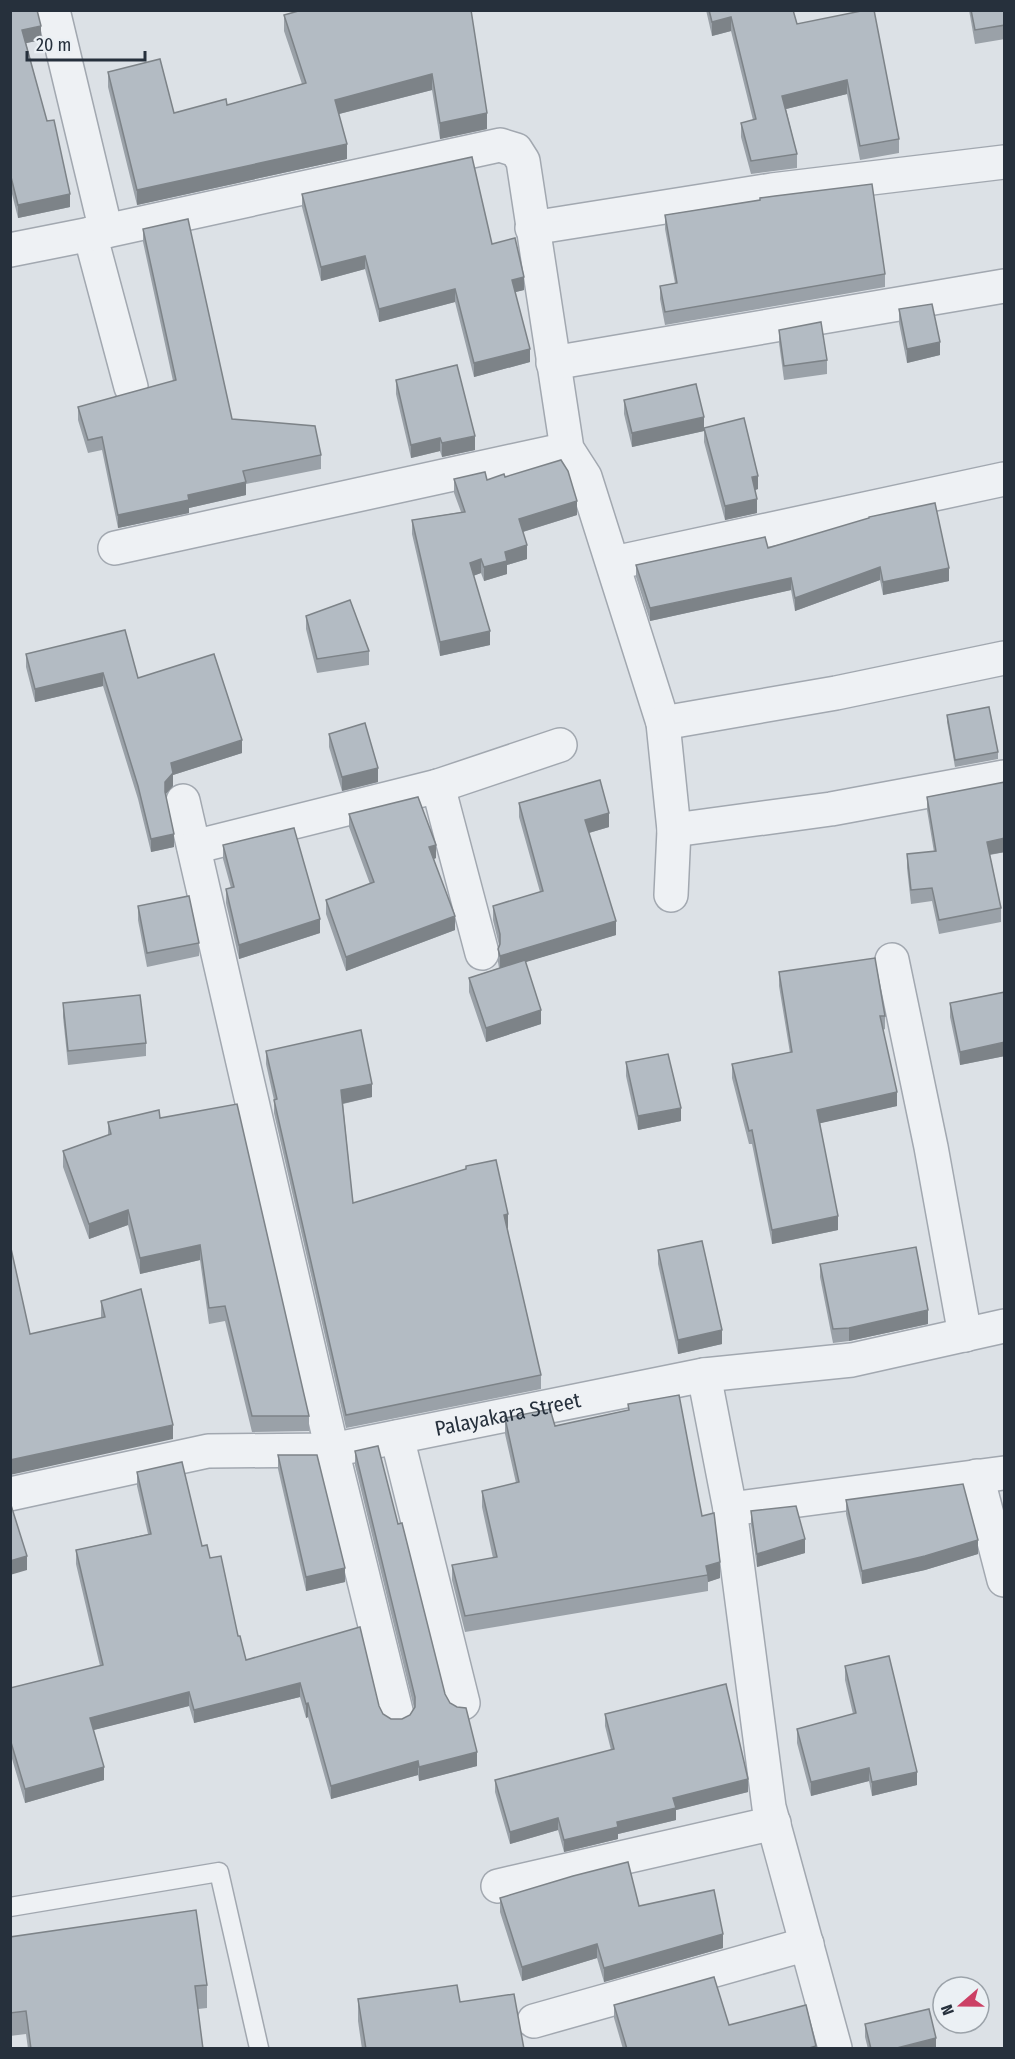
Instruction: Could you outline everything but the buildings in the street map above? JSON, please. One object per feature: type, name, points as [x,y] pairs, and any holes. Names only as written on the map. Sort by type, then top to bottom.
[{"type":"street","points":[[52,10],[131,387]]},
{"type":"street","points":[[67,10],[78,10]]},
{"type":"street","points":[[10,250],[98,233],[500,145],[516,150],[523,161],[567,448],[585,477],[663,723],[674,830],[671,895]]},
{"type":"street","points":[[532,228],[772,190],[1005,162]]},
{"type":"street","points":[[553,363],[1005,286]]},
{"type":"street","points":[[115,548],[567,448]]},
{"type":"street","points":[[614,563],[1005,479]]},
{"type":"street","points":[[663,723],[836,693],[1005,658]]},
{"type":"street","points":[[194,847],[438,786],[560,745]]},
{"type":"street","points":[[674,830],[831,809],[1005,777]]},
{"type":"street","points":[[438,786],[482,953]]},
{"type":"street","points":[[183,801],[332,1450],[398,1714]]},
{"type":"street","points":[[892,960],[931,1147],[965,1335]]},
{"type":"street","name":"Palayakara Street","points":[[10,1494],[208,1451],[332,1450],[704,1375],[852,1360],[1005,1326]]},
{"type":"street","points":[[704,1375],[730,1509],[770,1807],[835,2049]]},
{"type":"street","points":[[397,1437],[463,1703]]},
{"type":"street","points":[[730,1509],[991,1474],[1005,1580]]},
{"type":"street","points":[[498,1886],[774,1823]]},
{"type":"street","points":[[534,2022],[807,1944]]},
{"type":"lane","points":[[10,1907],[219,1872],[259,2049]]}]
